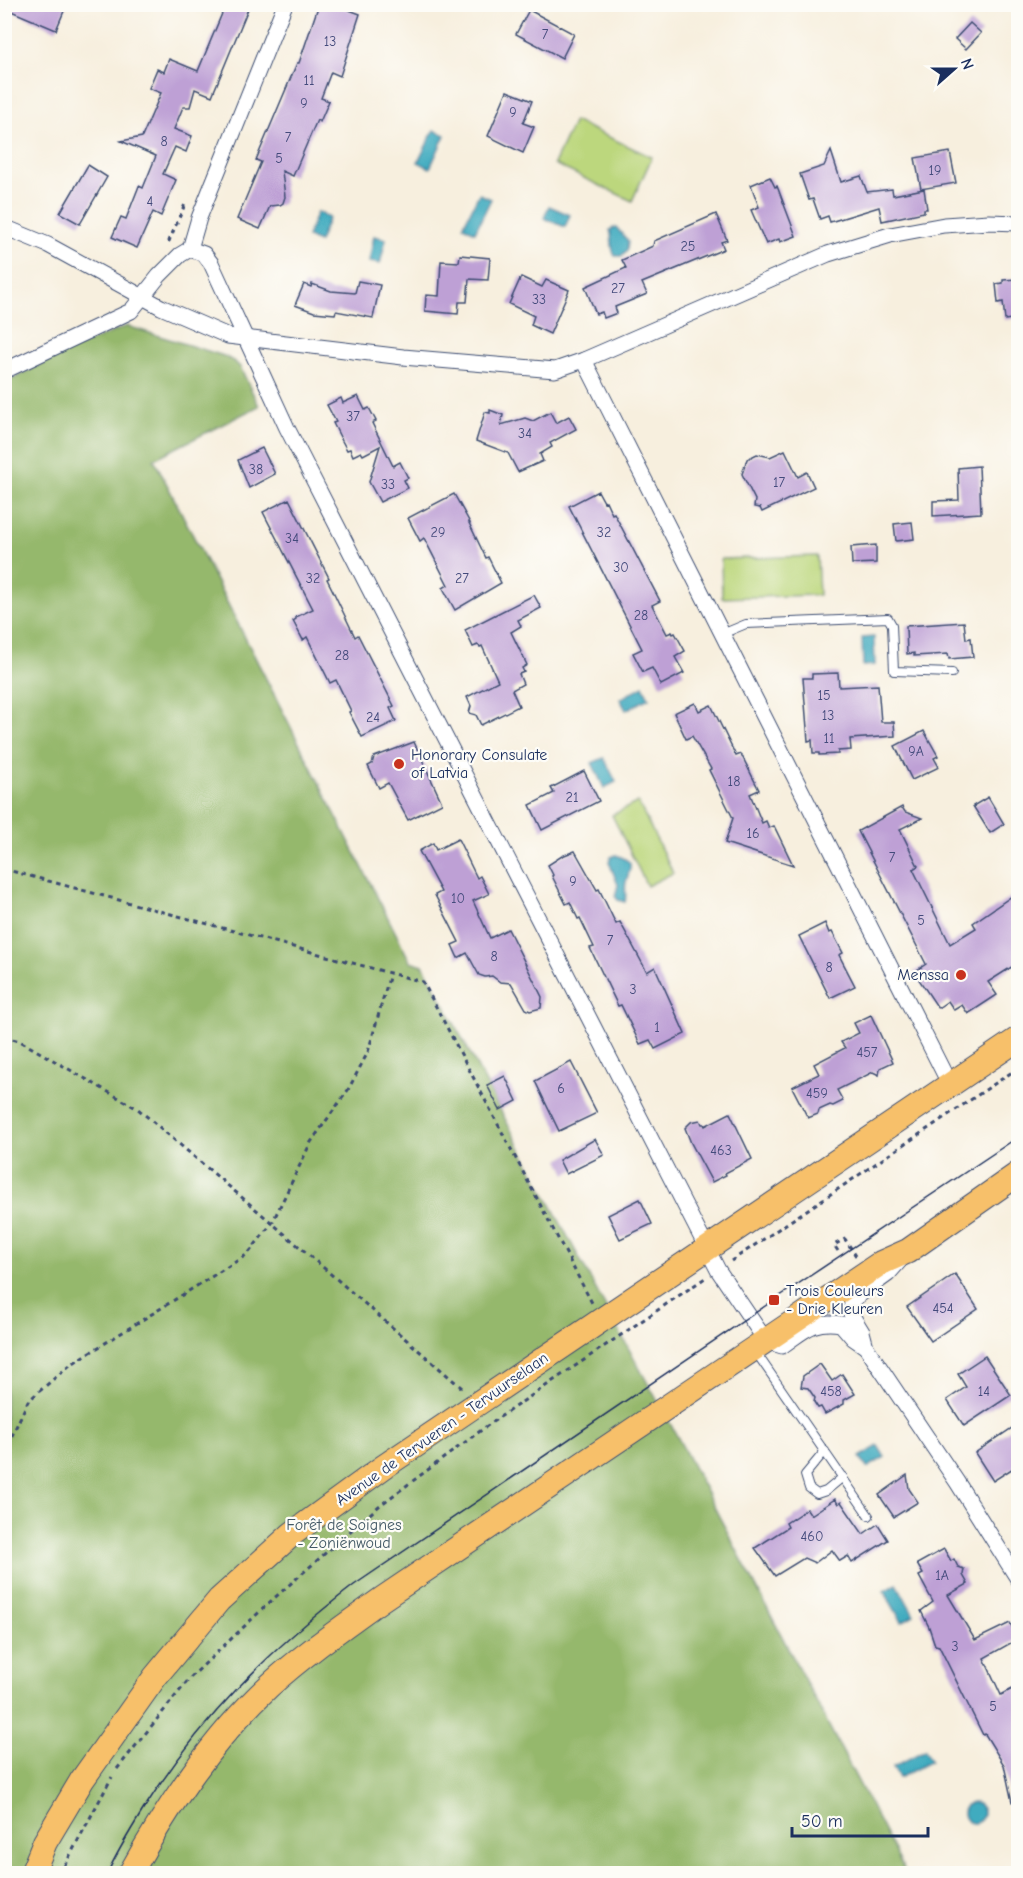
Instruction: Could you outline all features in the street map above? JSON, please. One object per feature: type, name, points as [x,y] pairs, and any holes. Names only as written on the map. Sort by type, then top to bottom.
[{"type":"main road","name":"Avenue de Tervueren - Tervuurselaan","points":[[32,1874],[45,1842],[82,1780],[155,1677],[219,1600],[292,1534],[382,1468],[601,1319],[712,1260],[950,1085],[1018,1039]]},
{"type":"main road","points":[[130,1874],[184,1786],[221,1738],[268,1687],[323,1640],[881,1263],[909,1251],[1018,1174]]},
{"type":"street","points":[[4,372],[131,311],[159,276],[189,249],[199,218],[285,4]]},
{"type":"street","points":[[4,227],[48,245],[144,297],[228,336],[402,357],[555,370],[584,360],[838,251],[890,235],[944,225],[1018,223]]},
{"type":"street","points":[[189,249],[204,254],[211,263],[248,339],[287,428],[712,1260],[760,1345],[782,1346],[815,1324],[829,1322],[841,1324],[853,1338],[866,1347]]},
{"type":"street","points":[[584,360],[950,1085]]},
{"type":"street","points":[[909,1251],[888,1274],[852,1300],[851,1314],[862,1332],[866,1347],[957,1482],[1018,1579]]},
{"type":"lane","points":[[722,634],[746,624],[888,618],[892,625],[894,671],[952,673]]},
{"type":"lane","points":[[760,1345],[825,1451],[869,1516]]},
{"type":"lane","points":[[825,1451],[805,1475],[808,1488],[817,1494],[826,1491],[843,1477]]},
{"type":"path","points":[[4,869],[423,982],[601,1319]]},
{"type":"path","points":[[4,1453],[28,1401],[70,1365],[248,1254],[272,1223],[311,1142],[348,1090],[368,1052],[390,974]]},
{"type":"path","points":[[4,1037],[20,1041],[138,1109],[478,1402]]},
{"type":"path","points":[[60,1874],[113,1775],[190,1678],[272,1600],[379,1506],[712,1260],[1018,1068]]},
{"type":"path","points":[[838,1251],[834,1245],[845,1239],[858,1259]]},
{"type":"green space","points":[[574,121],[652,157],[632,201],[554,164]]},
{"type":"green space","name":"Forêt de Soignes - Zoniënwoud","points":[[127,326],[224,356],[240,367],[259,406],[154,459],[410,961],[423,965],[677,1436],[906,1873],[5,1874],[5,383],[60,354]]},
{"type":"green space","points":[[817,556],[819,595],[722,598],[721,559]]},
{"type":"green space","points":[[638,802],[673,873],[647,886],[612,815]]},
{"type":"water","points":[[434,130],[445,135],[430,168],[418,162]]},
{"type":"water","points":[[479,194],[491,199],[475,232],[463,226]]},
{"type":"water","points":[[549,206],[570,215],[565,227],[544,218]]},
{"type":"water","points":[[317,212],[329,217],[319,242],[307,237]]},
{"type":"water","points":[[616,227],[628,241],[627,250],[622,256],[615,256],[613,250],[610,230]]},
{"type":"water","points":[[374,236],[386,239],[380,264],[369,262]]},
{"type":"water","points":[[874,637],[875,665],[863,666],[862,638]]},
{"type":"water","points":[[643,686],[649,698],[626,710],[620,699]]},
{"type":"water","points":[[604,758],[616,782],[604,788],[592,763]]},
{"type":"water","points":[[616,855],[627,860],[630,866],[625,885],[625,902],[618,900],[615,896],[618,885],[609,862],[611,857]]},
{"type":"water","points":[[878,1446],[885,1457],[867,1468],[860,1457]]},
{"type":"water","points":[[897,1584],[914,1615],[902,1622],[884,1591]]},
{"type":"water","points":[[925,1750],[931,1761],[899,1778],[893,1767]]},
{"type":"water","points":[[973,1803],[980,1806],[983,1813],[980,1820],[973,1823],[966,1820],[963,1813],[966,1806]]},
{"type":"building","points":[[4,4],[67,4],[56,30],[4,8]]},
{"type":"building","points":[[226,4],[250,4],[212,96],[195,89],[190,107],[183,107],[174,129],[192,136],[186,152],[175,147],[163,174],[176,180],[161,216],[153,212],[137,248],[112,237],[121,217],[126,219],[139,186],[143,188],[156,156],[121,141],[142,137],[161,93],[149,88],[157,69],[164,72],[169,59],[198,71]]},
{"type":"building","points":[[319,4],[333,4],[360,14],[340,76],[331,72],[321,98],[329,101],[320,122],[317,120],[293,176],[282,171],[285,197],[283,203],[270,206],[260,229],[237,219],[261,162],[256,160],[297,63],[299,63]]},
{"type":"building","points":[[529,10],[574,34],[562,58],[516,34]]},
{"type":"building","points":[[970,23],[981,33],[966,49],[955,39]]},
{"type":"building","points":[[507,91],[532,101],[523,123],[534,127],[523,153],[488,136]]},
{"type":"building","points":[[831,151],[841,182],[861,176],[867,192],[892,189],[893,195],[924,189],[927,209],[924,209],[924,212],[882,221],[879,207],[830,222],[828,216],[820,219],[813,199],[809,200],[800,174],[824,166]]},
{"type":"building","points":[[950,152],[956,183],[921,189],[915,158]]},
{"type":"building","points":[[88,165],[107,177],[80,224],[60,213]]},
{"type":"building","points":[[770,177],[775,187],[777,186],[796,236],[766,244],[751,210],[759,207],[751,185]]},
{"type":"building","points":[[716,214],[727,240],[721,242],[724,249],[642,283],[647,294],[615,307],[617,313],[604,318],[602,312],[596,314],[585,287],[626,268],[622,260],[653,246],[654,241]]},
{"type":"building","points":[[460,255],[490,258],[488,280],[469,279],[467,302],[459,302],[458,314],[425,311],[426,295],[439,296],[441,261],[459,262]]},
{"type":"building","points":[[521,277],[542,287],[546,280],[569,290],[550,334],[531,325],[534,316],[509,304]]},
{"type":"building","points":[[1018,279],[1018,318],[1005,320],[1003,302],[998,303],[996,284],[1003,283],[1003,280]]},
{"type":"building","points":[[358,281],[380,285],[373,318],[336,311],[335,314],[314,312],[295,305],[304,284],[311,287],[312,284],[331,291],[355,293]]},
{"type":"building","points":[[358,396],[365,410],[369,408],[376,421],[372,423],[393,466],[400,462],[408,478],[404,480],[408,488],[380,502],[369,482],[380,446],[363,455],[361,452],[353,456],[341,439],[333,423],[336,422],[327,405],[341,398],[343,403]]},
{"type":"building","points":[[490,410],[503,415],[501,425],[525,418],[533,421],[550,412],[556,423],[569,416],[576,429],[550,443],[552,447],[540,454],[543,461],[518,472],[508,453],[476,441],[485,412],[490,413]]},
{"type":"building","points":[[262,448],[275,474],[249,488],[238,460]]},
{"type":"building","points":[[785,450],[798,477],[807,472],[814,487],[762,512],[760,508],[754,507],[755,500],[742,474],[747,459],[757,454],[770,457]]},
{"type":"building","points":[[979,466],[981,513],[933,516],[933,501],[959,500],[958,468]]},
{"type":"building","points":[[598,491],[612,514],[614,513],[660,601],[652,605],[667,634],[675,633],[685,651],[675,657],[684,673],[661,685],[652,668],[643,672],[633,653],[642,649],[569,506]]},
{"type":"building","points":[[454,494],[501,583],[455,610],[443,588],[448,585],[424,538],[420,541],[408,518]]},
{"type":"building","points":[[289,499],[329,578],[327,579],[355,637],[358,635],[394,706],[390,708],[396,721],[362,737],[336,680],[330,683],[307,637],[303,640],[293,621],[296,617],[313,609],[263,512]]},
{"type":"building","points":[[912,522],[914,539],[896,541],[894,524]]},
{"type":"building","points":[[876,545],[876,563],[852,564],[851,547]]},
{"type":"building","points":[[534,595],[541,608],[518,620],[521,626],[511,632],[527,665],[522,668],[524,672],[519,674],[523,684],[512,690],[519,706],[481,725],[476,715],[469,713],[471,706],[467,697],[498,681],[482,646],[473,647],[465,630]]},
{"type":"building","points":[[964,622],[966,639],[971,638],[973,657],[949,659],[948,654],[914,656],[914,653],[907,654],[906,626]]},
{"type":"building","points":[[838,673],[839,687],[878,685],[881,722],[894,722],[895,736],[850,739],[851,750],[838,751],[838,754],[813,753],[812,740],[808,741],[803,678],[812,678],[812,674]]},
{"type":"building","points":[[695,703],[699,711],[711,705],[736,756],[741,754],[759,790],[750,794],[762,823],[766,821],[769,828],[774,826],[793,865],[725,843],[733,818],[709,770],[711,769],[692,736],[686,739],[674,713]]},
{"type":"building","points":[[924,731],[938,756],[934,758],[939,767],[912,780],[895,746]]},
{"type":"building","points":[[414,742],[442,803],[408,820],[388,783],[379,788],[368,766],[372,764],[374,757]]},
{"type":"building","points":[[584,771],[599,801],[542,830],[530,805],[554,793],[551,788]]},
{"type":"building","points":[[988,797],[1004,824],[990,833],[973,806]]},
{"type":"building","points":[[902,807],[905,812],[922,818],[900,829],[918,866],[913,869],[950,944],[976,928],[973,923],[1018,892],[1018,963],[988,982],[997,995],[968,1014],[962,1005],[954,1010],[948,1001],[938,1008],[914,972],[926,964],[858,831]]},
{"type":"building","points":[[458,839],[477,878],[480,876],[489,894],[473,901],[490,938],[508,929],[542,997],[541,1008],[530,1011],[526,1009],[511,983],[500,982],[492,976],[479,975],[467,953],[458,958],[452,945],[459,942],[435,895],[441,892],[419,851],[433,843],[436,850]]},
{"type":"building","points":[[575,851],[597,890],[599,889],[616,924],[620,922],[647,972],[655,967],[685,1034],[655,1049],[650,1040],[640,1044],[621,1005],[618,1006],[590,948],[594,947],[580,918],[578,919],[570,902],[566,904],[552,876],[548,865]]},
{"type":"building","points":[[825,923],[843,953],[839,955],[855,986],[830,998],[799,936]]},
{"type":"building","points":[[871,1015],[893,1062],[880,1068],[879,1075],[873,1072],[837,1090],[843,1101],[819,1110],[818,1114],[808,1118],[792,1087],[819,1074],[814,1064],[845,1048],[841,1042],[859,1033],[854,1023]]},
{"type":"building","points":[[571,1062],[597,1113],[559,1131],[535,1081]]},
{"type":"building","points":[[505,1076],[517,1101],[500,1110],[487,1085]]},
{"type":"building","points":[[730,1113],[752,1159],[712,1182],[685,1128],[691,1122],[700,1120],[705,1126]]},
{"type":"building","points":[[595,1139],[604,1155],[566,1174],[559,1160]]},
{"type":"building","points":[[640,1199],[652,1224],[620,1239],[608,1215]]},
{"type":"building","points":[[955,1274],[978,1309],[931,1341],[907,1307]]},
{"type":"building","points":[[985,1356],[1011,1395],[964,1426],[947,1400],[966,1387],[958,1374]]},
{"type":"building","points":[[820,1364],[832,1381],[842,1374],[855,1394],[844,1400],[844,1404],[825,1414],[814,1402],[815,1398],[808,1388],[801,1387],[803,1376]]},
{"type":"building","points":[[1018,1424],[1018,1465],[993,1481],[975,1453]]},
{"type":"building","points":[[907,1475],[909,1489],[918,1502],[894,1517],[879,1495]]},
{"type":"building","points":[[835,1499],[838,1504],[841,1502],[863,1534],[878,1524],[888,1540],[852,1563],[848,1556],[840,1561],[832,1550],[815,1563],[804,1558],[775,1576],[755,1548],[788,1527],[786,1523],[807,1509],[811,1515]]},
{"type":"building","points":[[944,1549],[951,1561],[954,1559],[958,1567],[964,1569],[963,1575],[968,1584],[948,1595],[975,1640],[1010,1623],[1018,1639],[984,1658],[1001,1695],[1018,1686],[1018,1801],[1012,1802],[1004,1765],[985,1734],[983,1735],[939,1646],[935,1645],[921,1611],[933,1602],[919,1576],[923,1574],[917,1564]]},
{"type":"tram line","points":[[107,1874],[143,1810],[189,1745],[238,1688],[322,1610],[354,1585],[1018,1137]]},
{"type":"place","name":"Honorary Consulate of Latvia","points":[[399,764]]},
{"type":"place","name":"Menssa","points":[[961,975]]},
{"type":"place","name":"Trois Couleurs - Drie Kleuren","points":[[774,1300]]}]
